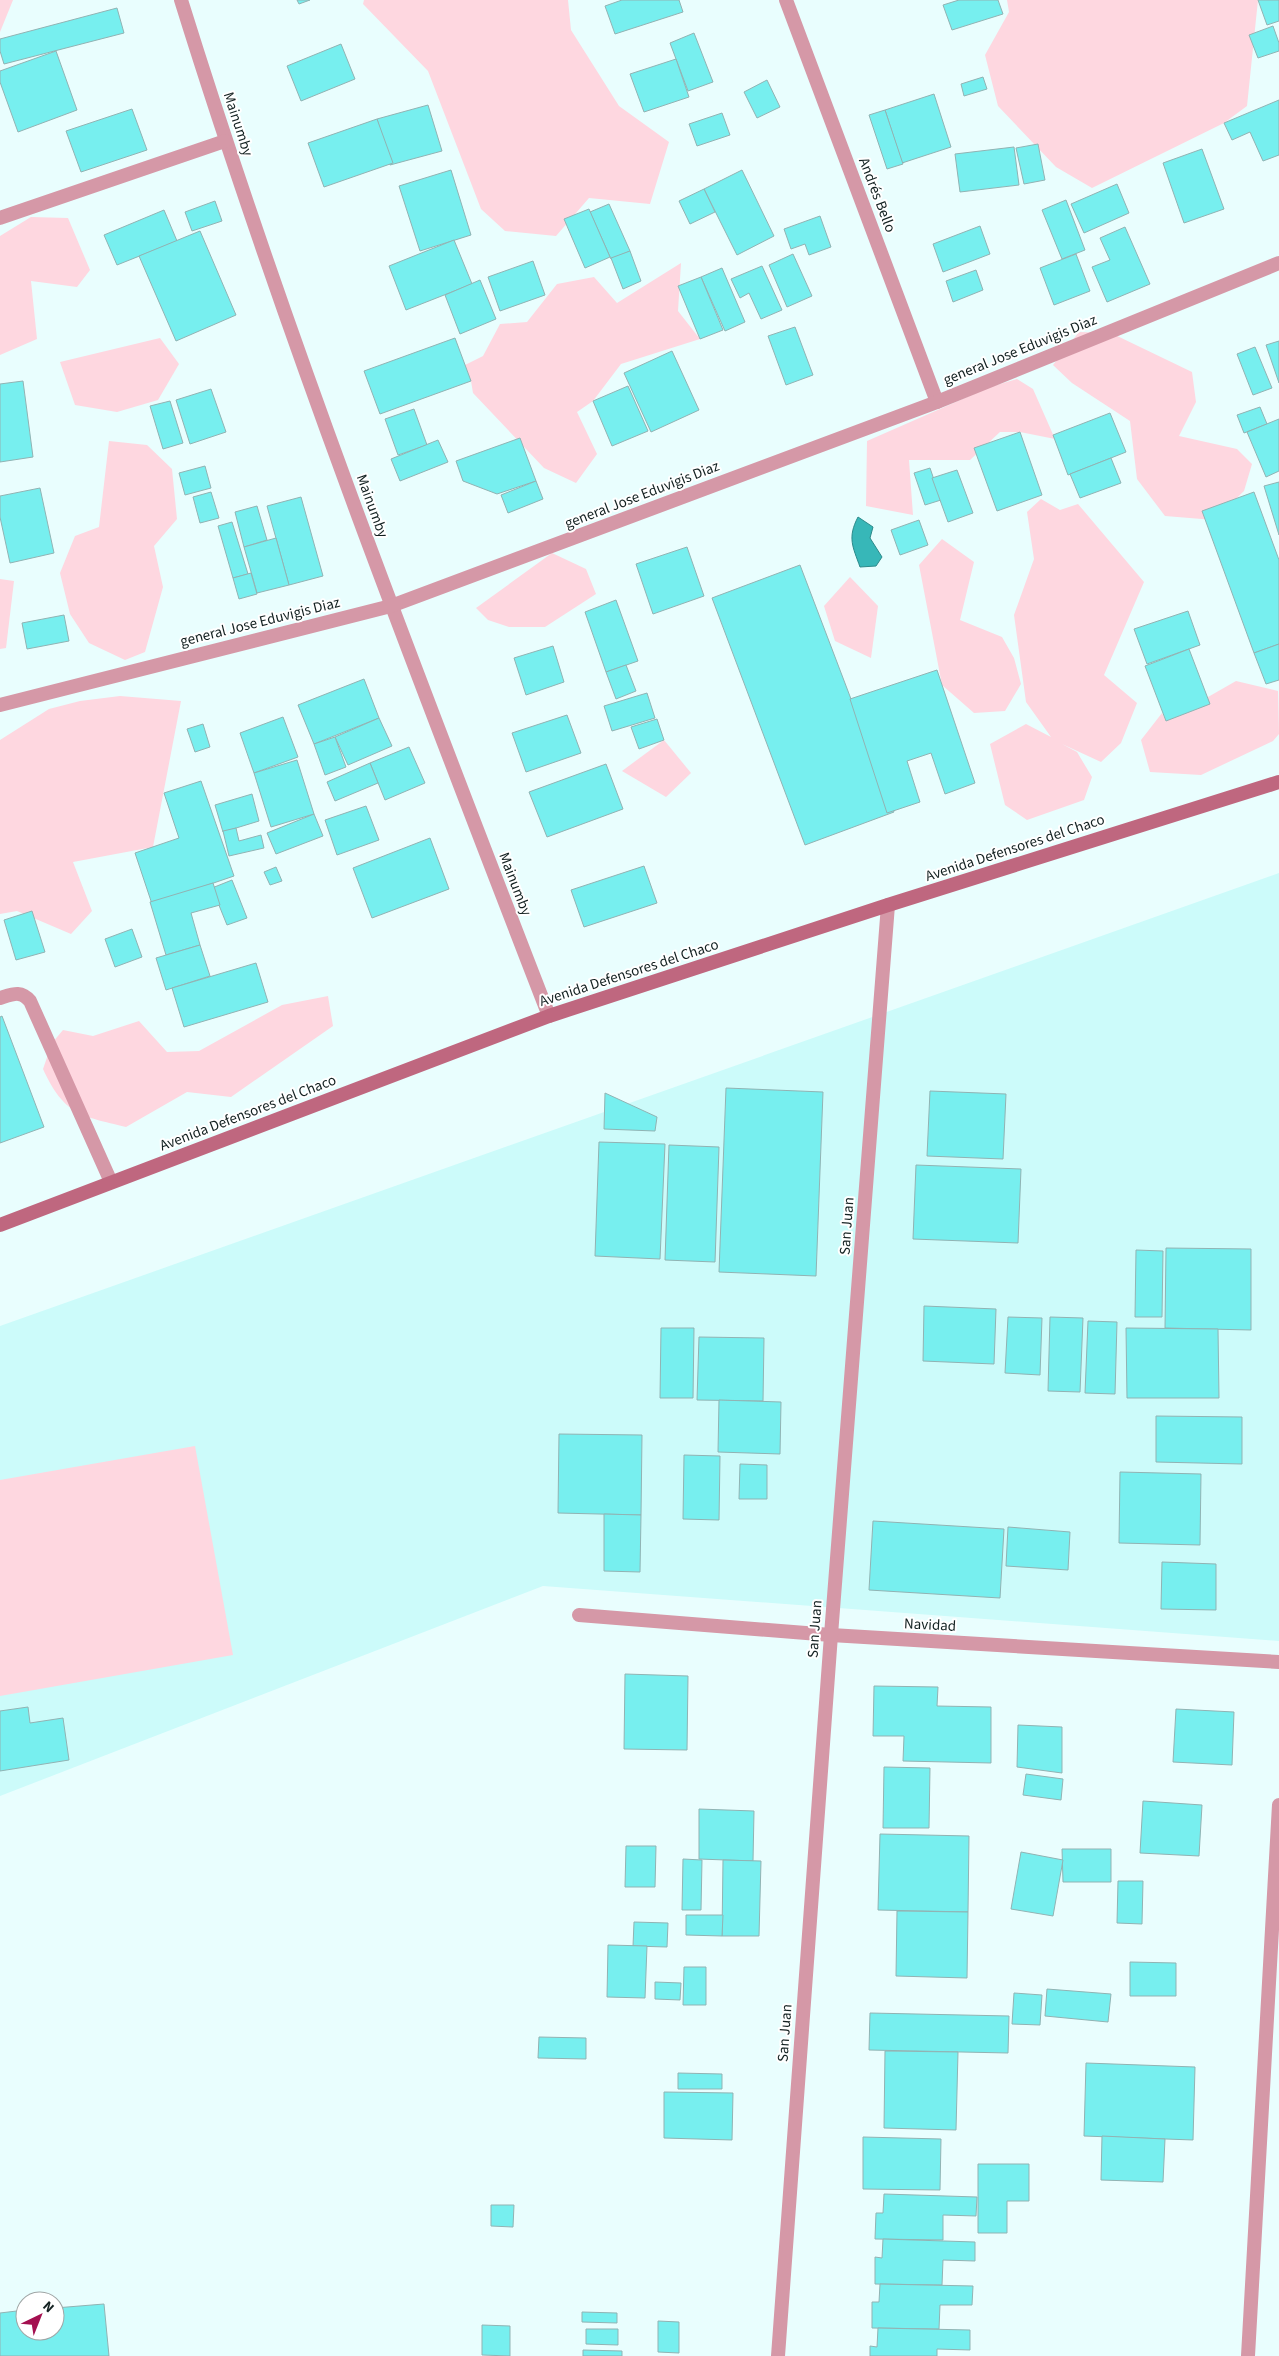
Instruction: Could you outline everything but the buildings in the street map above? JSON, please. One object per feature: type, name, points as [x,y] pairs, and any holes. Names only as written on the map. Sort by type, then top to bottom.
[{"type":"main road","name":"Avenida Defensores del Chaco","points":[[0,1225],[549,1016],[888,905],[1279,782]]},
{"type":"street","name":"Mainumby","points":[[181,0],[225,141],[391,606],[549,1016]]},
{"type":"street","name":"Andrés Bello","points":[[786,0],[937,402]]},
{"type":"street","points":[[0,218],[225,141]]},
{"type":"street","name":"general Jose Eduvigis Diaz","points":[[0,705],[391,606],[937,402],[1279,263]]},
{"type":"street","name":"San Juan","points":[[778,2356],[831,1636],[888,905]]},
{"type":"street","points":[[0,998],[18,992],[25,995],[30,1001],[111,1182]]},
{"type":"street","name":"Navidad","points":[[579,1615],[831,1636],[1279,1662]]},
{"type":"street","points":[[1248,2356],[1279,1805]]},
{"type":"shaded area","points":[[0,0],[13,0],[0,32]]},
{"type":"shaded area","points":[[364,0],[568,0],[571,30],[619,106],[669,142],[650,204],[589,198],[556,236],[505,231],[481,209],[428,71],[363,4]]},
{"type":"shaded area","points":[[1007,0],[1258,0],[1247,106],[1224,123],[1092,188],[1056,167],[998,106],[985,55],[1009,12]]},
{"type":"shaded area","points":[[31,217],[68,218],[90,270],[77,287],[31,281],[37,339],[0,355],[0,236]]},
{"type":"shaded area","points":[[681,263],[678,311],[700,339],[621,364],[593,401],[577,412],[597,454],[576,483],[544,468],[473,393],[465,365],[483,356],[500,324],[527,322],[557,284],[594,277],[617,303]]},
{"type":"shaded area","points":[[1079,332],[1111,333],[1192,372],[1196,402],[1179,436],[1237,449],[1252,464],[1244,491],[1214,520],[1165,516],[1137,479],[1130,421],[1072,383],[1053,365]]},
{"type":"shaded area","points":[[160,338],[179,364],[158,400],[117,412],[75,405],[60,362]]},
{"type":"shaded area","points":[[1017,379],[1033,389],[1055,439],[1020,432],[1000,432],[970,460],[909,460],[913,515],[866,506],[867,441],[990,387]]},
{"type":"shaded area","points":[[109,441],[147,445],[172,469],[177,519],[154,546],[163,587],[145,652],[125,660],[89,643],[70,614],[60,573],[75,536],[99,527]]},
{"type":"shaded area","points":[[1041,499],[1060,510],[1078,504],[1144,582],[1104,675],[1137,703],[1121,743],[1101,762],[1062,744],[1077,752],[1092,777],[1084,800],[1027,820],[1005,805],[990,744],[1026,724],[1051,737],[1026,702],[1014,615],[1034,559],[1027,512]]},
{"type":"shaded area","points":[[942,539],[974,562],[960,620],[1002,637],[1014,658],[1021,684],[1005,711],[974,713],[942,685],[919,565]]},
{"type":"shaded area","points":[[552,553],[586,569],[596,594],[545,627],[509,627],[488,620],[476,608]]},
{"type":"shaded area","points":[[850,577],[878,606],[871,658],[835,641],[824,606]]},
{"type":"shaded area","points":[[0,579],[14,581],[6,648],[0,649]]},
{"type":"shaded area","points":[[1236,681],[1278,691],[1279,734],[1273,741],[1201,775],[1150,772],[1141,740],[1162,713],[1166,721]]},
{"type":"shaded area","points":[[120,696],[181,701],[153,847],[73,862],[92,911],[71,934],[17,911],[0,914],[0,740],[49,709],[80,701]]},
{"type":"shaded area","points":[[664,740],[691,773],[666,797],[622,771]]},
{"type":"shaded area","points":[[1279,873],[1279,1641],[543,1586],[0,1796],[0,1326]]},
{"type":"shaded area","points":[[328,996],[333,1026],[231,1097],[187,1092],[126,1127],[86,1116],[67,1105],[58,1096],[43,1069],[52,1043],[63,1030],[93,1036],[139,1021],[167,1052],[199,1051],[282,1005]]},
{"type":"shaded area","points":[[195,1446],[233,1655],[0,1696],[0,1480]]},
{"type":"water","points":[[858,517],[873,527],[870,538],[882,557],[876,566],[860,567],[853,548],[852,537]]}]
